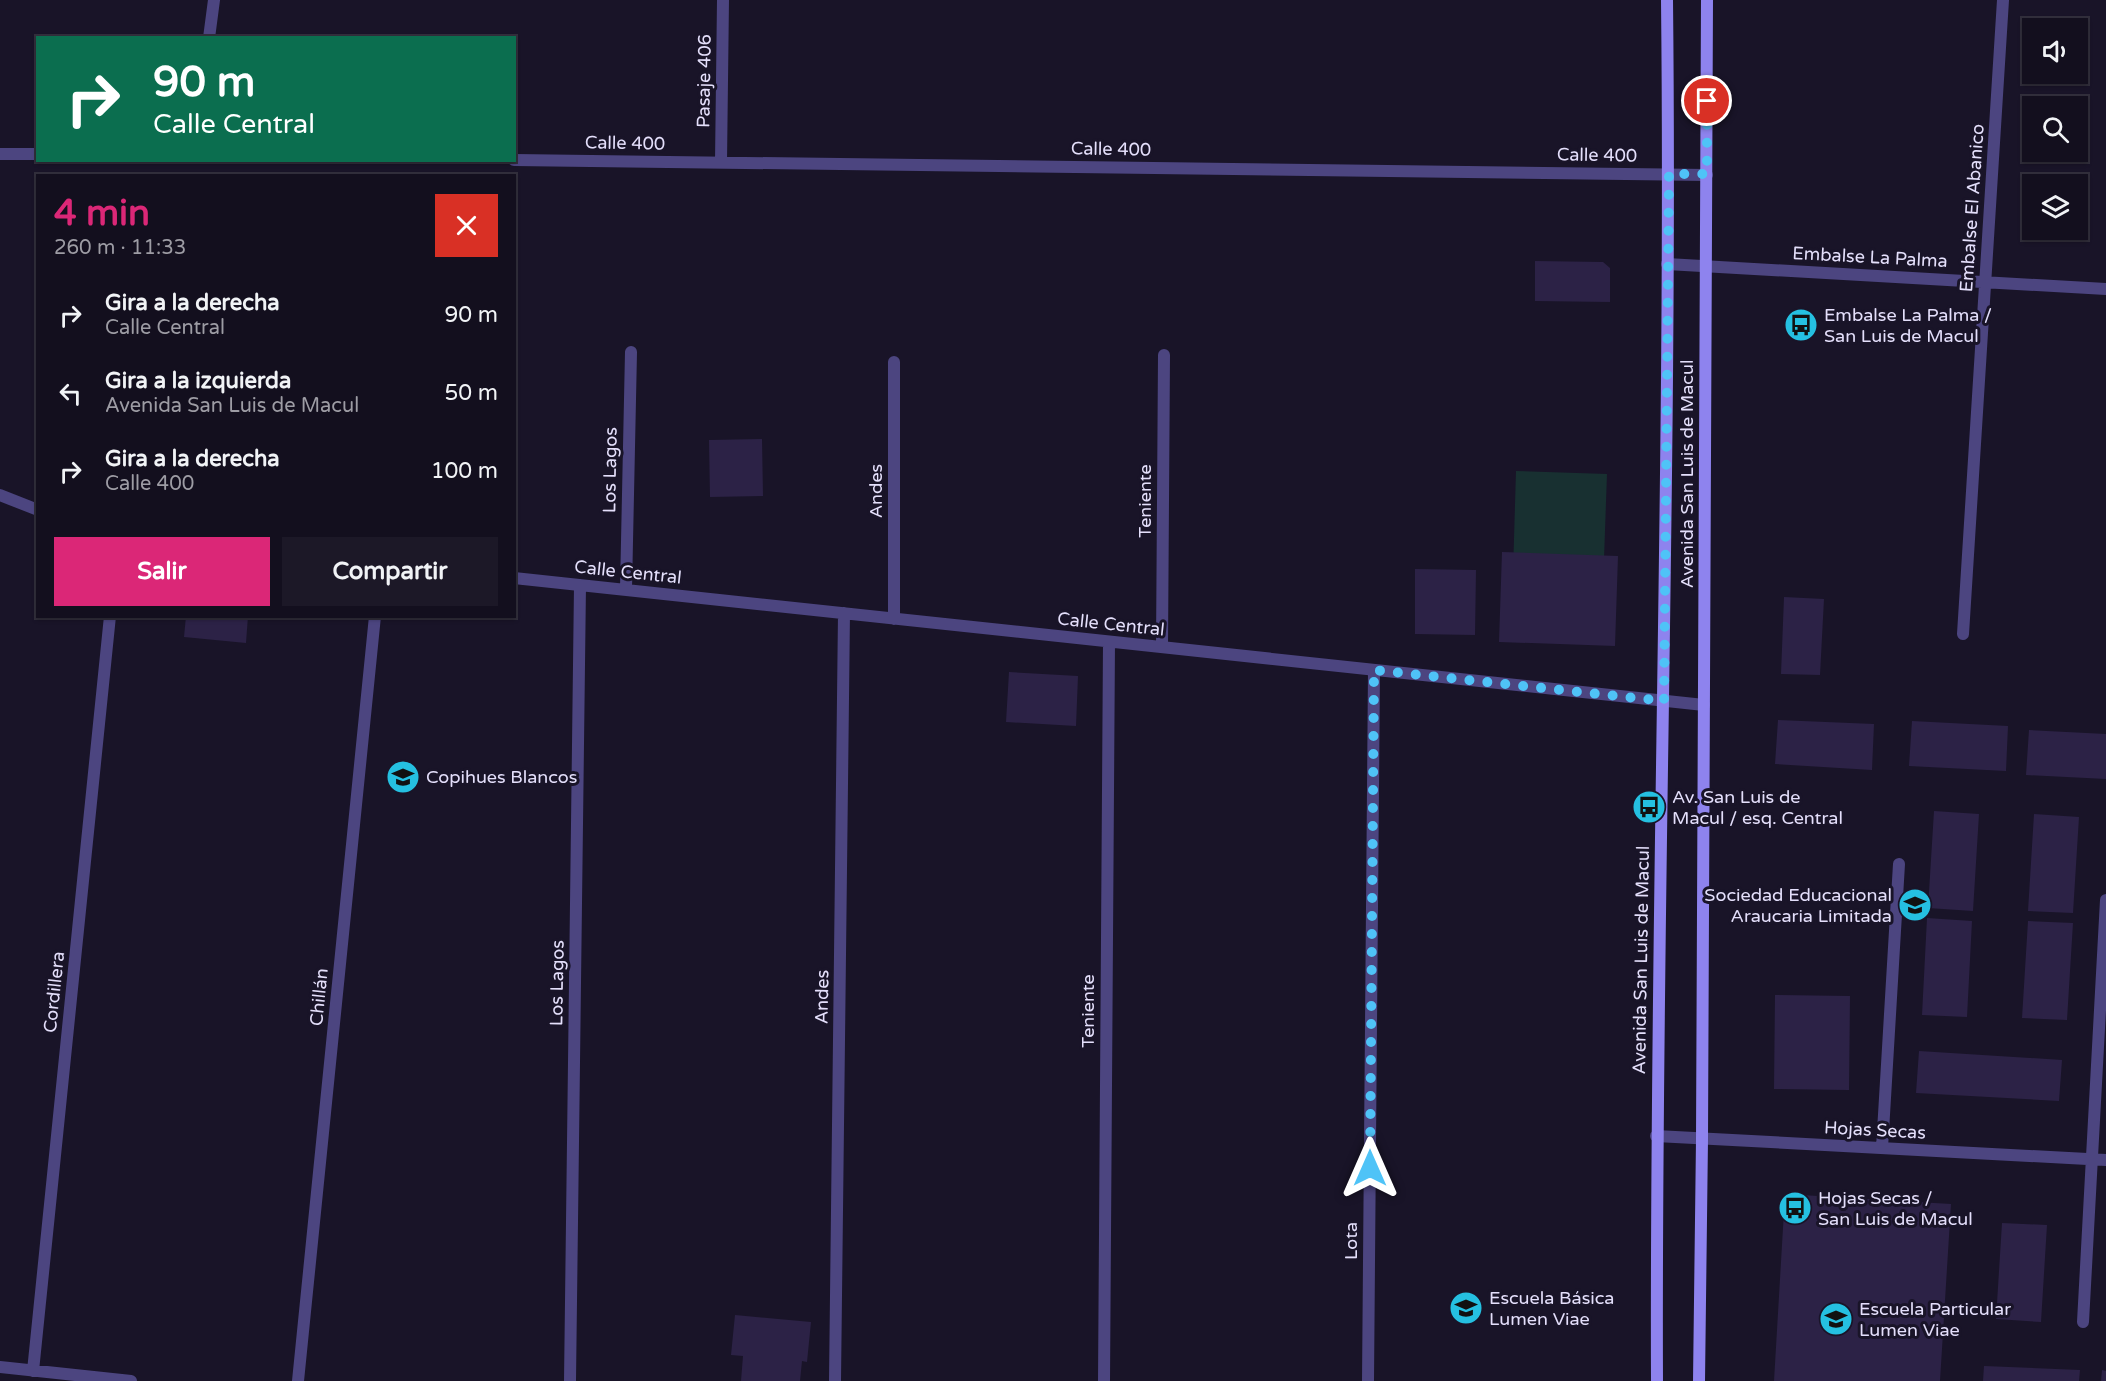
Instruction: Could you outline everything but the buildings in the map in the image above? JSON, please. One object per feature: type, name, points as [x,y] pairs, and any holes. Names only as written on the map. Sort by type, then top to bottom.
[{"type":"street","points":[[209,36],[214,0]]},
{"type":"street","name":"Pasaje 406","points":[[721,162],[723,0]]},
{"type":"street","name":"Avenida San Luis de Macul","points":[[1657,1381],[1656,1136],[1664,701],[1669,174],[1667,0]]},
{"type":"street","name":"Avenida San Luis de Macul","points":[[1699,1381],[1707,0]]},
{"type":"street","name":"Embalse El Abanico","points":[[1964,634],[2002,0]]},
{"type":"street","points":[[0,154],[36,154]]},
{"type":"street","name":"Calle 400","points":[[516,160],[1707,174]]},
{"type":"street","name":"Embalse La Palma","points":[[1667,264],[2106,289]]},
{"type":"street","name":"Los Lagos","points":[[626,589],[631,352]]},
{"type":"street","name":"Teniente","points":[[1162,647],[1164,355]]},
{"type":"street","name":"Andes","points":[[894,362],[894,619]]},
{"type":"street","points":[[0,495],[36,509]]},
{"type":"street","name":"Calle Central","points":[[516,578],[1704,705]]},
{"type":"street","name":"Los Lagos","points":[[570,1381],[580,585]]},
{"type":"street","name":"Andes","points":[[835,1381],[844,613]]},
{"type":"street","name":"Cordillera","points":[[33,1371],[110,618]]},
{"type":"street","name":"Chillán","points":[[298,1381],[375,618]]},
{"type":"street","name":"Teniente","points":[[1104,1381],[1108,642]]},
{"type":"street","name":"Lota","points":[[1368,1381],[1374,670]]},
{"type":"street","points":[[1882,1148],[1899,864]]},
{"type":"street","points":[[2083,1322],[2106,900]]},
{"type":"street","name":"Hojas Secas","points":[[1656,1136],[2106,1160]]},
{"type":"street","points":[[0,1367],[131,1381]]},
{"type":"green space","points":[[1516,471],[1607,474],[1601,644],[1511,641]]},
{"type":"place","name":"Embalse La Palma / San Luis de Macul","points":[[1801,325]]},
{"type":"place","name":"Copihues Blancos","points":[[403,777]]},
{"type":"place","name":"Av. San Luis de Macul / esq. Central","points":[[1649,807]]},
{"type":"place","name":"Sociedad Educacional Araucaria Limitada","points":[[1915,905]]},
{"type":"place","name":"Hojas Secas / San Luis de Macul","points":[[1795,1208]]},
{"type":"place","name":"Escuela Básica Lumen Viae","points":[[1466,1308]]},
{"type":"place","name":"Escuela Particular Lumen Viae","points":[[1836,1319]]},
{"type":"route","points":[[1370,1168],[1374,670],[1664,701],[1669,174],[1707,174],[1707,101]]}]
